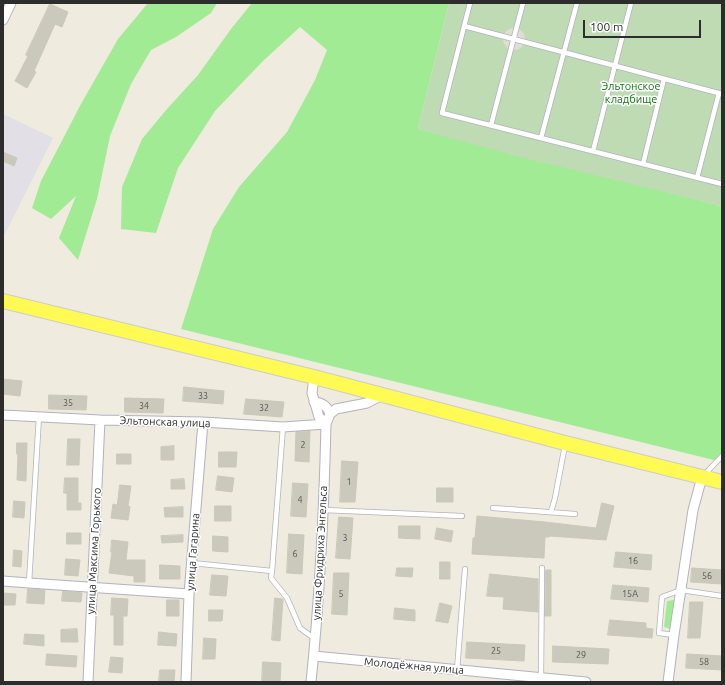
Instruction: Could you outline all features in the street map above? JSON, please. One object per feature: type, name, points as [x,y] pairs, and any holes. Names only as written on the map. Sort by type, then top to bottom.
[{"type":"main road","points":[[3,301],[314,377],[565,443],[722,482]]},
{"type":"street","points":[[3,20],[11,3]]},
{"type":"street","points":[[314,377],[312,393],[314,402],[319,417],[326,424]]},
{"type":"street","points":[[314,402],[320,402],[327,408],[330,414],[336,409],[367,403],[382,395]]},
{"type":"street","name":"улица Фридриха Энгельса","points":[[311,682],[324,510],[326,424],[330,414]]},
{"type":"street","name":"Эльтонская улица","points":[[3,415],[100,420],[203,422],[283,427],[326,424]]},
{"type":"street","name":"улица Максима Горького","points":[[88,682],[100,420]]},
{"type":"street","name":"улица Гагарина","points":[[186,682],[189,594],[203,422]]},
{"type":"street","points":[[668,682],[693,510],[702,477]]},
{"type":"street","points":[[3,581],[189,594]]},
{"type":"street","name":"Молодёжная улица","points":[[314,656],[586,682]]},
{"type":"lane","points":[[470,3],[442,113],[722,184]]},
{"type":"lane","points":[[491,125],[523,3]]},
{"type":"lane","points":[[541,138],[577,3]]},
{"type":"lane","points":[[593,151],[631,3]]},
{"type":"lane","points":[[464,26],[720,93],[697,178]]},
{"type":"lane","points":[[643,164],[664,79]]},
{"type":"lane","points":[[29,583],[39,416]]},
{"type":"lane","points":[[283,427],[271,578],[287,598],[300,628],[315,639]]},
{"type":"lane","points":[[551,512],[557,492],[565,443]]},
{"type":"lane","points":[[702,477],[722,456]]},
{"type":"lane","points":[[494,508],[575,514]]},
{"type":"lane","points":[[324,510],[462,516]]},
{"type":"lane","points":[[192,563],[272,571]]},
{"type":"lane","points":[[541,677],[542,568]]},
{"type":"lane","points":[[457,670],[466,569]]},
{"type":"lane","points":[[674,635],[659,633],[662,597],[681,590],[722,596]]},
{"type":"shaded area","points":[[514,28],[522,31],[525,39],[522,47],[514,50],[506,47],[503,39],[506,31]]},
{"type":"shaded area","points":[[3,114],[53,138],[3,238]]},
{"type":"green space","points":[[148,3],[217,3],[211,13],[176,37],[151,50],[131,84],[110,136],[97,199],[78,260],[59,238],[76,196],[51,219],[32,208],[41,181],[81,104],[118,39]]},
{"type":"green space","points":[[252,3],[449,3],[418,129],[722,206],[722,462],[181,329],[213,229],[239,187],[287,132],[315,80],[327,50],[300,27],[263,61],[215,111],[178,168],[156,233],[121,229],[122,187],[142,139],[198,75],[231,29]]},
{"type":"green space","name":"Эльтонское кладбище","points":[[449,3],[722,3],[722,206],[516,156],[418,129]]},
{"type":"green space","points":[[674,600],[670,629],[664,627],[667,601]]},
{"type":"building","points":[[50,4],[68,12],[62,27],[55,24],[34,71],[36,72],[27,88],[15,81],[28,56],[26,55]]},
{"type":"building","points":[[3,152],[17,158],[14,166],[3,161]]},
{"type":"building","points":[[3,379],[22,381],[20,396],[3,394]]},
{"type":"building","points":[[184,387],[224,391],[223,404],[183,401]]},
{"type":"building","points":[[49,395],[87,396],[86,410],[49,409]]},
{"type":"building","points":[[125,398],[164,399],[163,413],[125,412]]},
{"type":"building","points":[[246,399],[284,402],[282,417],[244,414]]},
{"type":"building","points":[[310,431],[309,462],[295,461],[296,432]]},
{"type":"building","points":[[68,439],[80,439],[79,465],[67,465]]},
{"type":"building","points":[[17,443],[27,443],[26,481],[17,480]]},
{"type":"building","points":[[174,446],[174,460],[161,460],[161,447]]},
{"type":"building","points":[[219,452],[237,452],[236,467],[219,467]]},
{"type":"building","points":[[117,454],[131,454],[131,464],[117,464]]},
{"type":"building","points":[[342,461],[358,462],[355,502],[340,502]]},
{"type":"building","points":[[218,476],[234,478],[232,492],[216,490]]},
{"type":"building","points":[[65,478],[78,478],[78,503],[81,503],[81,510],[67,510],[67,493],[64,493]]},
{"type":"building","points":[[184,479],[185,489],[171,489],[171,480]]},
{"type":"building","points":[[293,483],[308,484],[306,517],[291,516]]},
{"type":"building","points":[[120,485],[131,486],[128,506],[130,507],[128,520],[111,518],[113,504],[117,505]]},
{"type":"building","points":[[437,488],[453,488],[453,502],[437,502]]},
{"type":"building","points":[[14,501],[25,502],[24,518],[13,517]]},
{"type":"building","points":[[602,503],[614,506],[606,540],[550,536],[545,537],[544,558],[472,554],[477,516],[596,528]]},
{"type":"building","points":[[215,506],[231,506],[231,521],[215,521]]},
{"type":"building","points":[[183,507],[183,517],[165,517],[164,508]]},
{"type":"building","points":[[339,517],[353,518],[350,559],[336,558]]},
{"type":"building","points":[[399,526],[420,526],[420,539],[399,538]]},
{"type":"building","points":[[437,528],[453,531],[451,542],[435,539]]},
{"type":"building","points":[[67,533],[81,533],[81,544],[67,544]]},
{"type":"building","points":[[289,534],[304,535],[302,574],[287,573]]},
{"type":"building","points":[[183,535],[183,542],[162,543],[161,536]]},
{"type":"building","points":[[213,536],[228,537],[228,552],[213,551]]},
{"type":"building","points":[[112,540],[128,542],[126,560],[145,560],[145,582],[134,582],[134,576],[109,573]]},
{"type":"building","points":[[14,550],[22,551],[21,567],[13,566]]},
{"type":"building","points":[[616,552],[652,555],[651,570],[614,567]]},
{"type":"building","points":[[66,559],[80,560],[78,576],[65,575]]},
{"type":"building","points":[[440,562],[450,562],[450,579],[440,579]]},
{"type":"building","points":[[160,565],[180,566],[180,579],[160,579]]},
{"type":"building","points":[[397,568],[413,568],[412,577],[396,576]]},
{"type":"building","points":[[692,568],[722,570],[722,584],[691,582]]},
{"type":"building","points":[[546,570],[551,570],[551,616],[545,616]]},
{"type":"building","points":[[334,573],[349,573],[347,615],[332,614]]},
{"type":"building","points":[[490,574],[538,579],[538,612],[503,609],[504,597],[487,596]]},
{"type":"building","points":[[212,575],[228,576],[226,596],[210,595]]},
{"type":"building","points":[[613,585],[649,588],[648,602],[611,599]]},
{"type":"building","points":[[28,589],[45,590],[44,604],[27,603]]},
{"type":"building","points":[[63,591],[82,593],[81,602],[62,601]]},
{"type":"building","points":[[3,593],[16,594],[15,605],[3,605]]},
{"type":"building","points":[[112,598],[128,599],[127,616],[123,616],[123,645],[114,645],[114,615],[111,615]]},
{"type":"building","points":[[275,598],[283,599],[280,641],[272,640]]},
{"type":"building","points":[[167,600],[179,600],[179,616],[167,616]]},
{"type":"building","points":[[690,602],[703,602],[700,638],[688,638]]},
{"type":"building","points":[[440,603],[452,606],[448,623],[436,621]]},
{"type":"building","points":[[395,608],[415,610],[415,621],[394,619]]},
{"type":"building","points":[[209,610],[223,610],[222,621],[209,621]]},
{"type":"building","points":[[610,620],[646,623],[646,628],[653,629],[652,638],[608,635]]},
{"type":"building","points":[[77,629],[78,642],[61,642],[61,630]]},
{"type":"building","points":[[159,632],[177,634],[176,646],[158,645]]},
{"type":"building","points":[[25,634],[44,635],[44,646],[24,644]]},
{"type":"building","points":[[204,638],[216,639],[215,659],[203,659]]},
{"type":"building","points":[[467,642],[525,645],[524,661],[466,658]]},
{"type":"building","points":[[553,646],[609,649],[608,664],[553,662]]},
{"type":"building","points":[[47,654],[77,656],[76,667],[46,665]]},
{"type":"building","points":[[687,654],[722,656],[722,670],[686,668]]},
{"type":"building","points":[[111,657],[123,658],[122,673],[109,672]]},
{"type":"building","points":[[263,662],[281,663],[280,682],[262,682]]},
{"type":"building","points":[[160,670],[175,670],[174,682],[159,682]]}]
